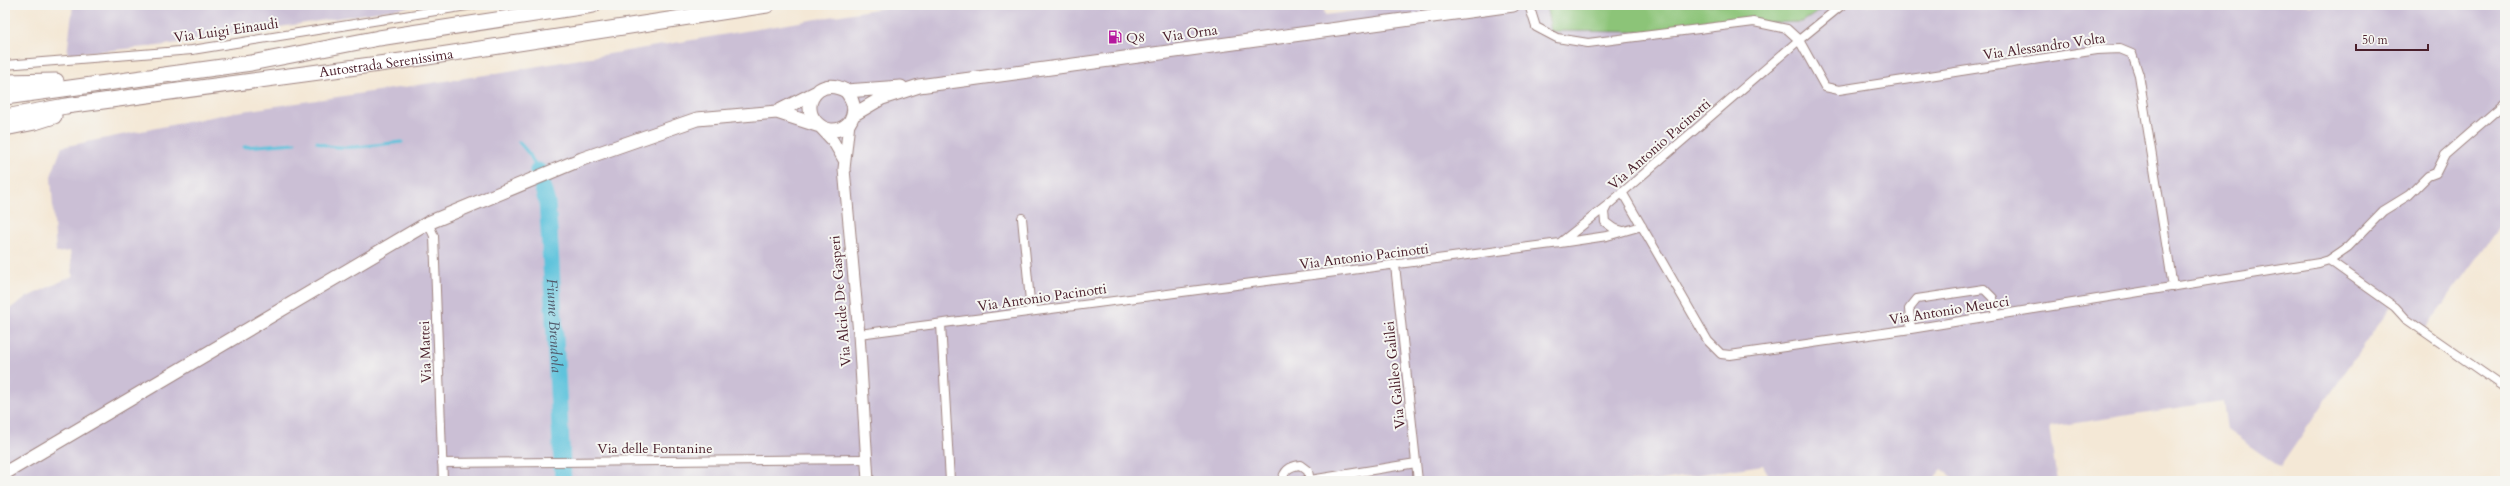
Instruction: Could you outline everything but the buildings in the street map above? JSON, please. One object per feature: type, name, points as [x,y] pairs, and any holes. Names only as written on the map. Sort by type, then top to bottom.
[{"type":"highway","name":"Autostrada Serenissima","points":[[5,97],[251,63],[379,38],[593,5]]},
{"type":"highway","name":"Autostrada Serenissima","points":[[5,117],[93,103],[401,61],[767,5]]},
{"type":"highway","points":[[5,82],[103,83]]},
{"type":"highway","points":[[5,128],[35,122],[93,103]]},
{"type":"main road","name":"Via Orna","points":[[851,119],[882,98],[919,86],[1513,5]]},
{"type":"main road","points":[[5,473],[428,223],[556,169],[697,119],[777,112],[830,86],[846,91],[919,86]]},
{"type":"main road","points":[[844,160],[854,106],[846,91]]},
{"type":"main road","points":[[815,93],[810,110],[818,126]]},
{"type":"main road","points":[[777,112],[818,126],[835,130],[851,119]]},
{"type":"main road","name":"Via Alcide De Gasperi","points":[[818,126],[833,141],[844,160],[859,334],[868,481]]},
{"type":"street","name":"Via Luigi Einaudi","points":[[5,65],[192,50],[473,5]]},
{"type":"street","points":[[1529,5],[1536,27],[1557,38],[1588,44],[1754,22],[1787,29],[1799,40]]},
{"type":"street","name":"Via Antonio Pacinotti","points":[[859,334],[1560,243],[1609,204],[1799,40],[1842,5]]},
{"type":"street","name":"Via Alessandro Volta","points":[[1799,40],[1825,86],[1831,90],[2097,50],[2120,49],[2132,54],[2139,75],[2173,287]]},
{"type":"street","points":[[2505,103],[2445,155],[2436,172],[2428,176],[2409,195],[2383,211],[2348,247],[2329,260],[2395,307],[2406,319],[2505,388]]},
{"type":"street","name":"Via Antonio Meucci","points":[[1622,192],[1708,341],[1721,354],[1911,329],[1996,316],[2329,260]]},
{"type":"street","points":[[1609,204],[1604,212],[1605,222],[1613,228],[1624,231]]},
{"type":"street","points":[[1022,218],[1031,312]]},
{"type":"street","name":"Via Mattei","points":[[428,223],[434,236],[443,481]]},
{"type":"street","points":[[1560,243],[1607,236],[1642,226]]},
{"type":"street","name":"Via Galileo Galilei","points":[[1395,265],[1418,481]]},
{"type":"street","points":[[1911,329],[1909,309],[1917,299],[1984,289],[1991,294],[1996,316]]},
{"type":"street","points":[[941,324],[950,481]]},
{"type":"street","name":"Via delle Fontanine","points":[[442,463],[547,461],[867,460]]},
{"type":"street","points":[[1282,481],[1286,471],[1293,466],[1300,465],[1308,471],[1307,481],[1416,463]]},
{"type":"shaded area","points":[[73,5],[422,5],[158,46],[67,54]]},
{"type":"shaded area","points":[[900,5],[1323,5],[1325,15],[1402,5],[1546,5],[1551,31],[1802,22],[1829,5],[2505,5],[2505,225],[2502,223],[2426,327],[2398,309],[2390,307],[2280,467],[2227,430],[2223,401],[2049,427],[2057,481],[1958,481],[1942,469],[1931,481],[1772,481],[1763,465],[1655,481],[5,481],[5,312],[25,298],[73,276],[70,251],[56,253],[51,176],[62,147],[236,112],[485,75]]},
{"type":"green space","points":[[1546,5],[1829,5],[1802,22],[1715,24],[1652,32],[1551,31]]},
{"type":"waterway","points":[[317,142],[336,147],[370,146],[402,142]]},
{"type":"waterway","points":[[519,142],[530,155],[538,171]]},
{"type":"waterway","points":[[244,147],[295,143]]},
{"type":"waterway","name":"Fiume Brendola","points":[[538,171],[547,203],[563,481]]},
{"type":"place","name":"Q8","points":[[1115,37]]}]
